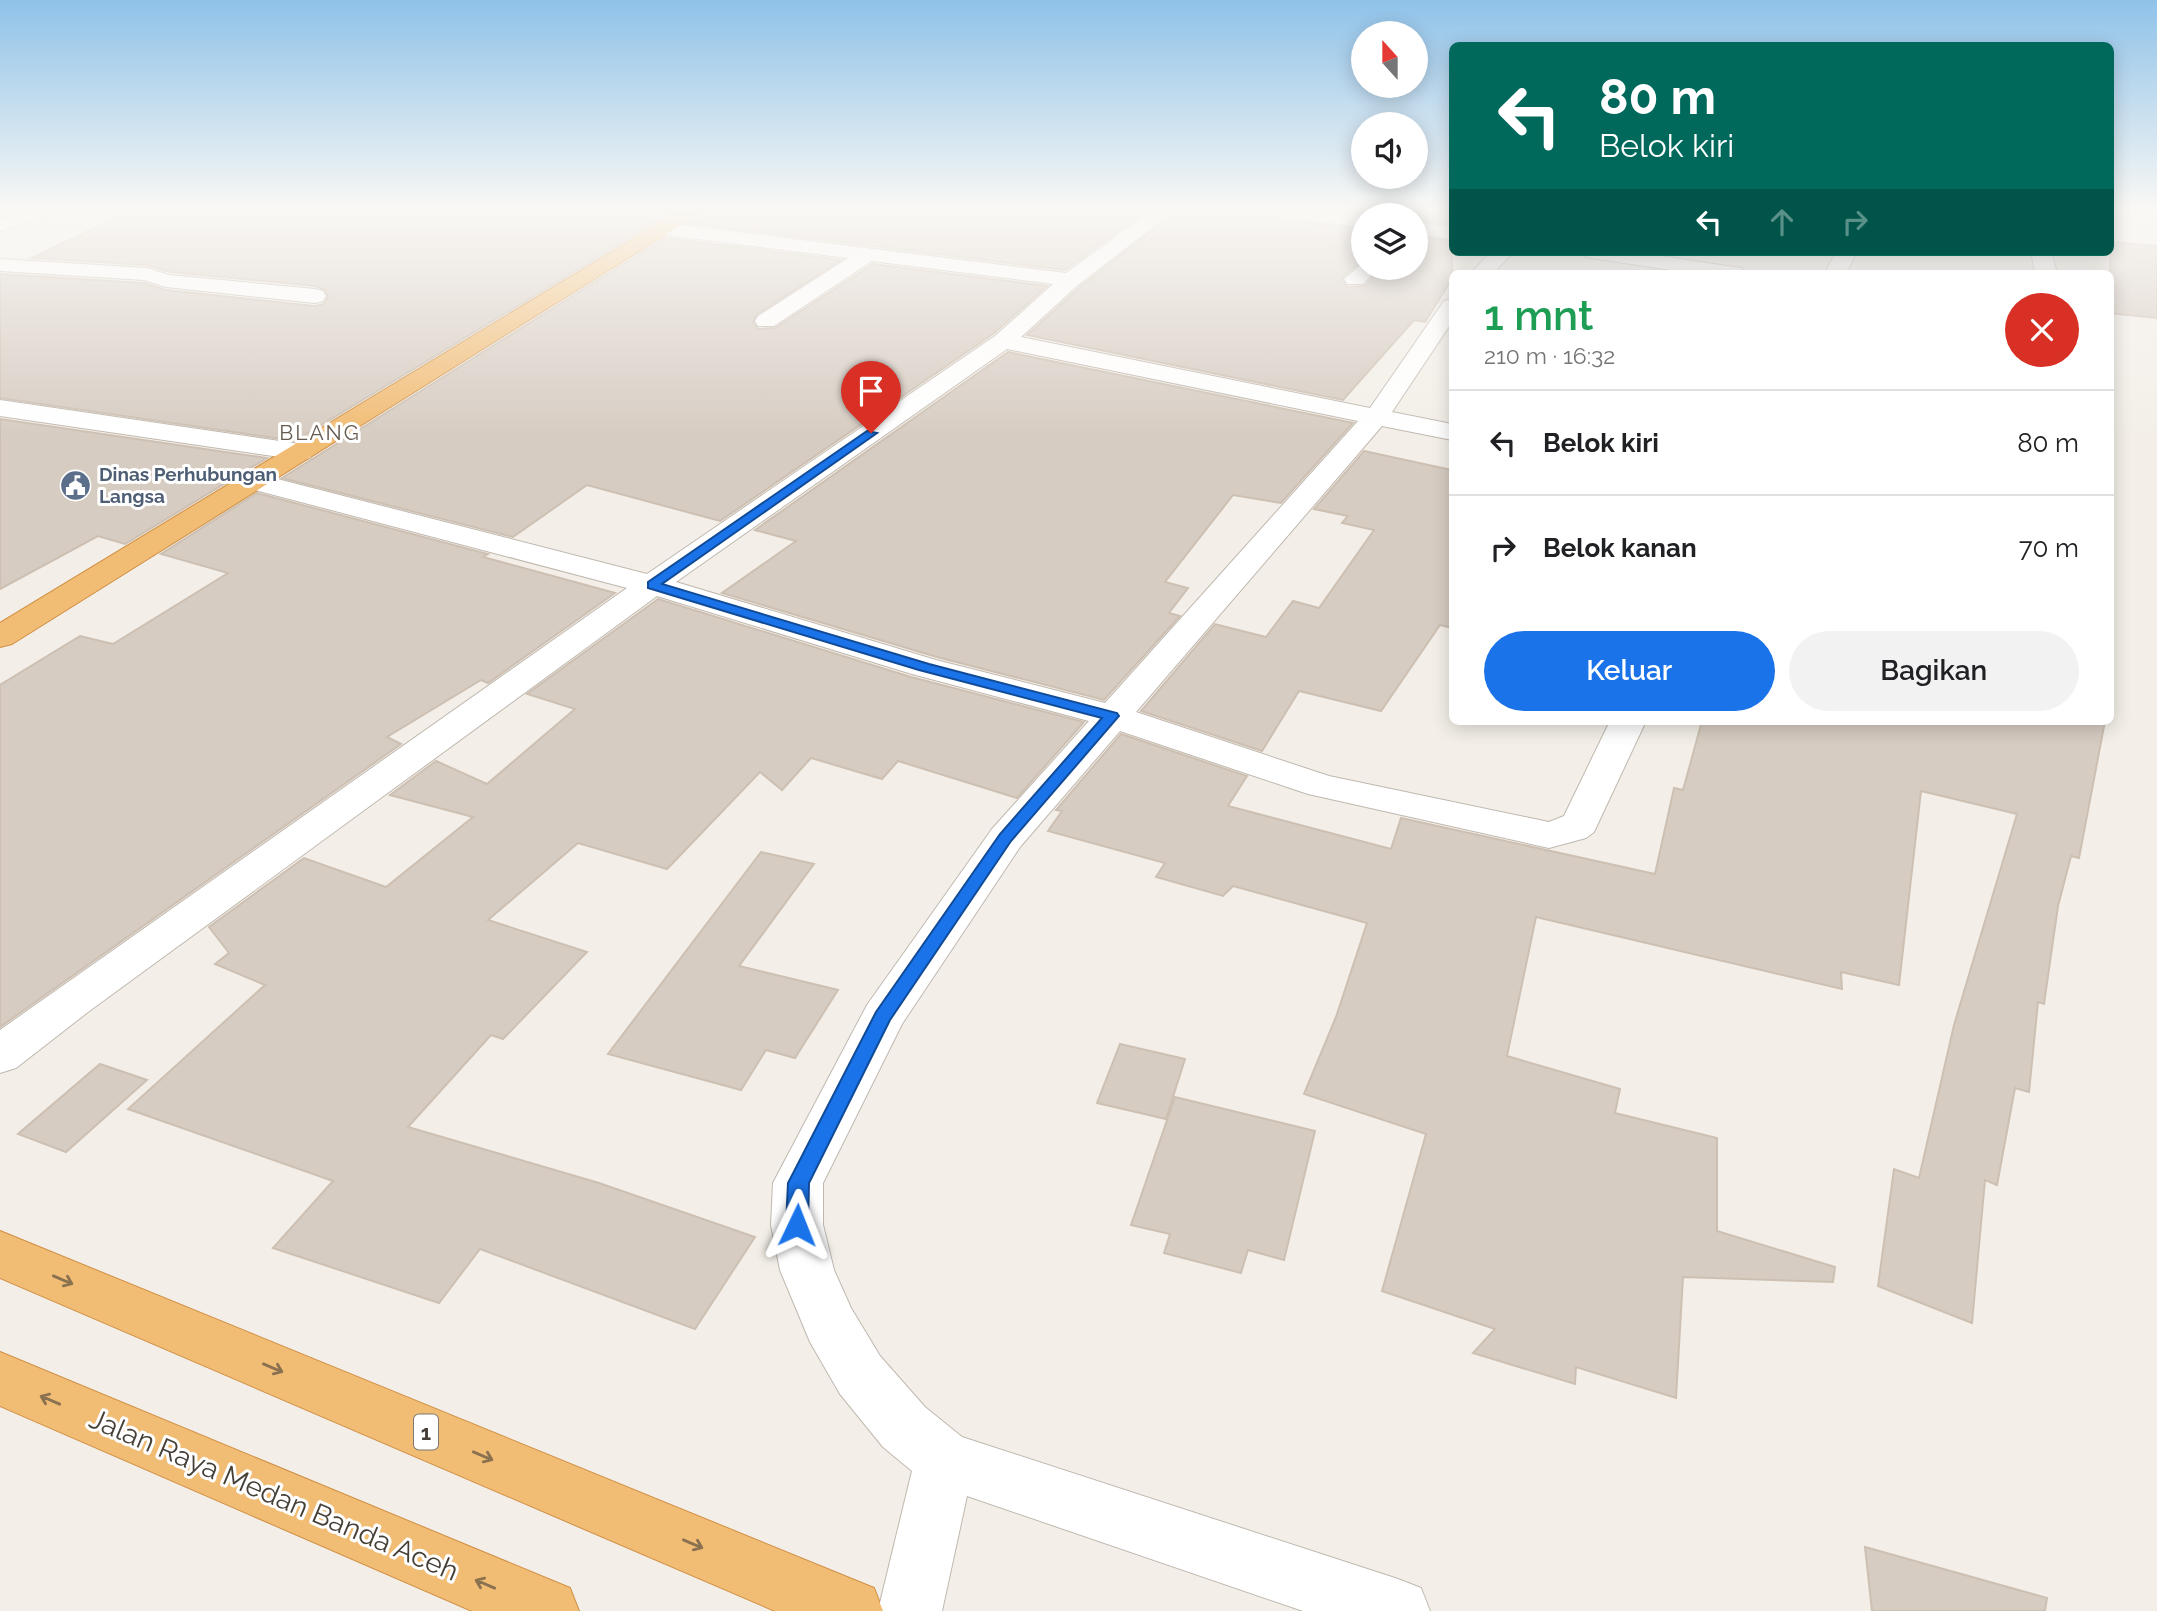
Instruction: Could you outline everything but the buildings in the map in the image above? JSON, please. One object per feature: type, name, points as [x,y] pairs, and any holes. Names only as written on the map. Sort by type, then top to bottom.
[{"type":"highway","points":[[0,636],[571,286]]},
{"type":"highway","name":"1","points":[[0,1254],[851,1611]]},
{"type":"highway","name":"Jalan Raya Medan Banda Aceh","points":[[0,1379],[547,1611]]},
{"type":"street","points":[[217,286],[315,296]]},
{"type":"street","points":[[766,321],[819,286]]},
{"type":"street","points":[[0,1055],[72,1000],[652,585],[1003,341],[1063,286]]},
{"type":"street","points":[[1398,1611],[945,1460],[904,1427],[860,1375],[830,1324],[807,1270],[797,1225],[798,1183],[883,1017],[1006,838],[1377,417],[1449,310]]},
{"type":"street","points":[[1003,341],[1449,431]]},
{"type":"street","points":[[0,408],[300,452]]},
{"type":"street","points":[[254,481],[652,585],[924,667],[1112,716],[1321,786],[1549,835],[1572,829],[1580,823],[1627,725]]},
{"type":"street","points":[[910,1611],[945,1460]]},
{"type":"place","name":"Dinas Perhubungan Langsa","points":[[76,485]]},
{"type":"district","name":"BLANG","points":[[320,432]]},
{"type":"route","points":[[797,1225],[798,1183],[883,1017],[1006,838],[1112,716],[924,667],[652,585],[871,433]]}]
